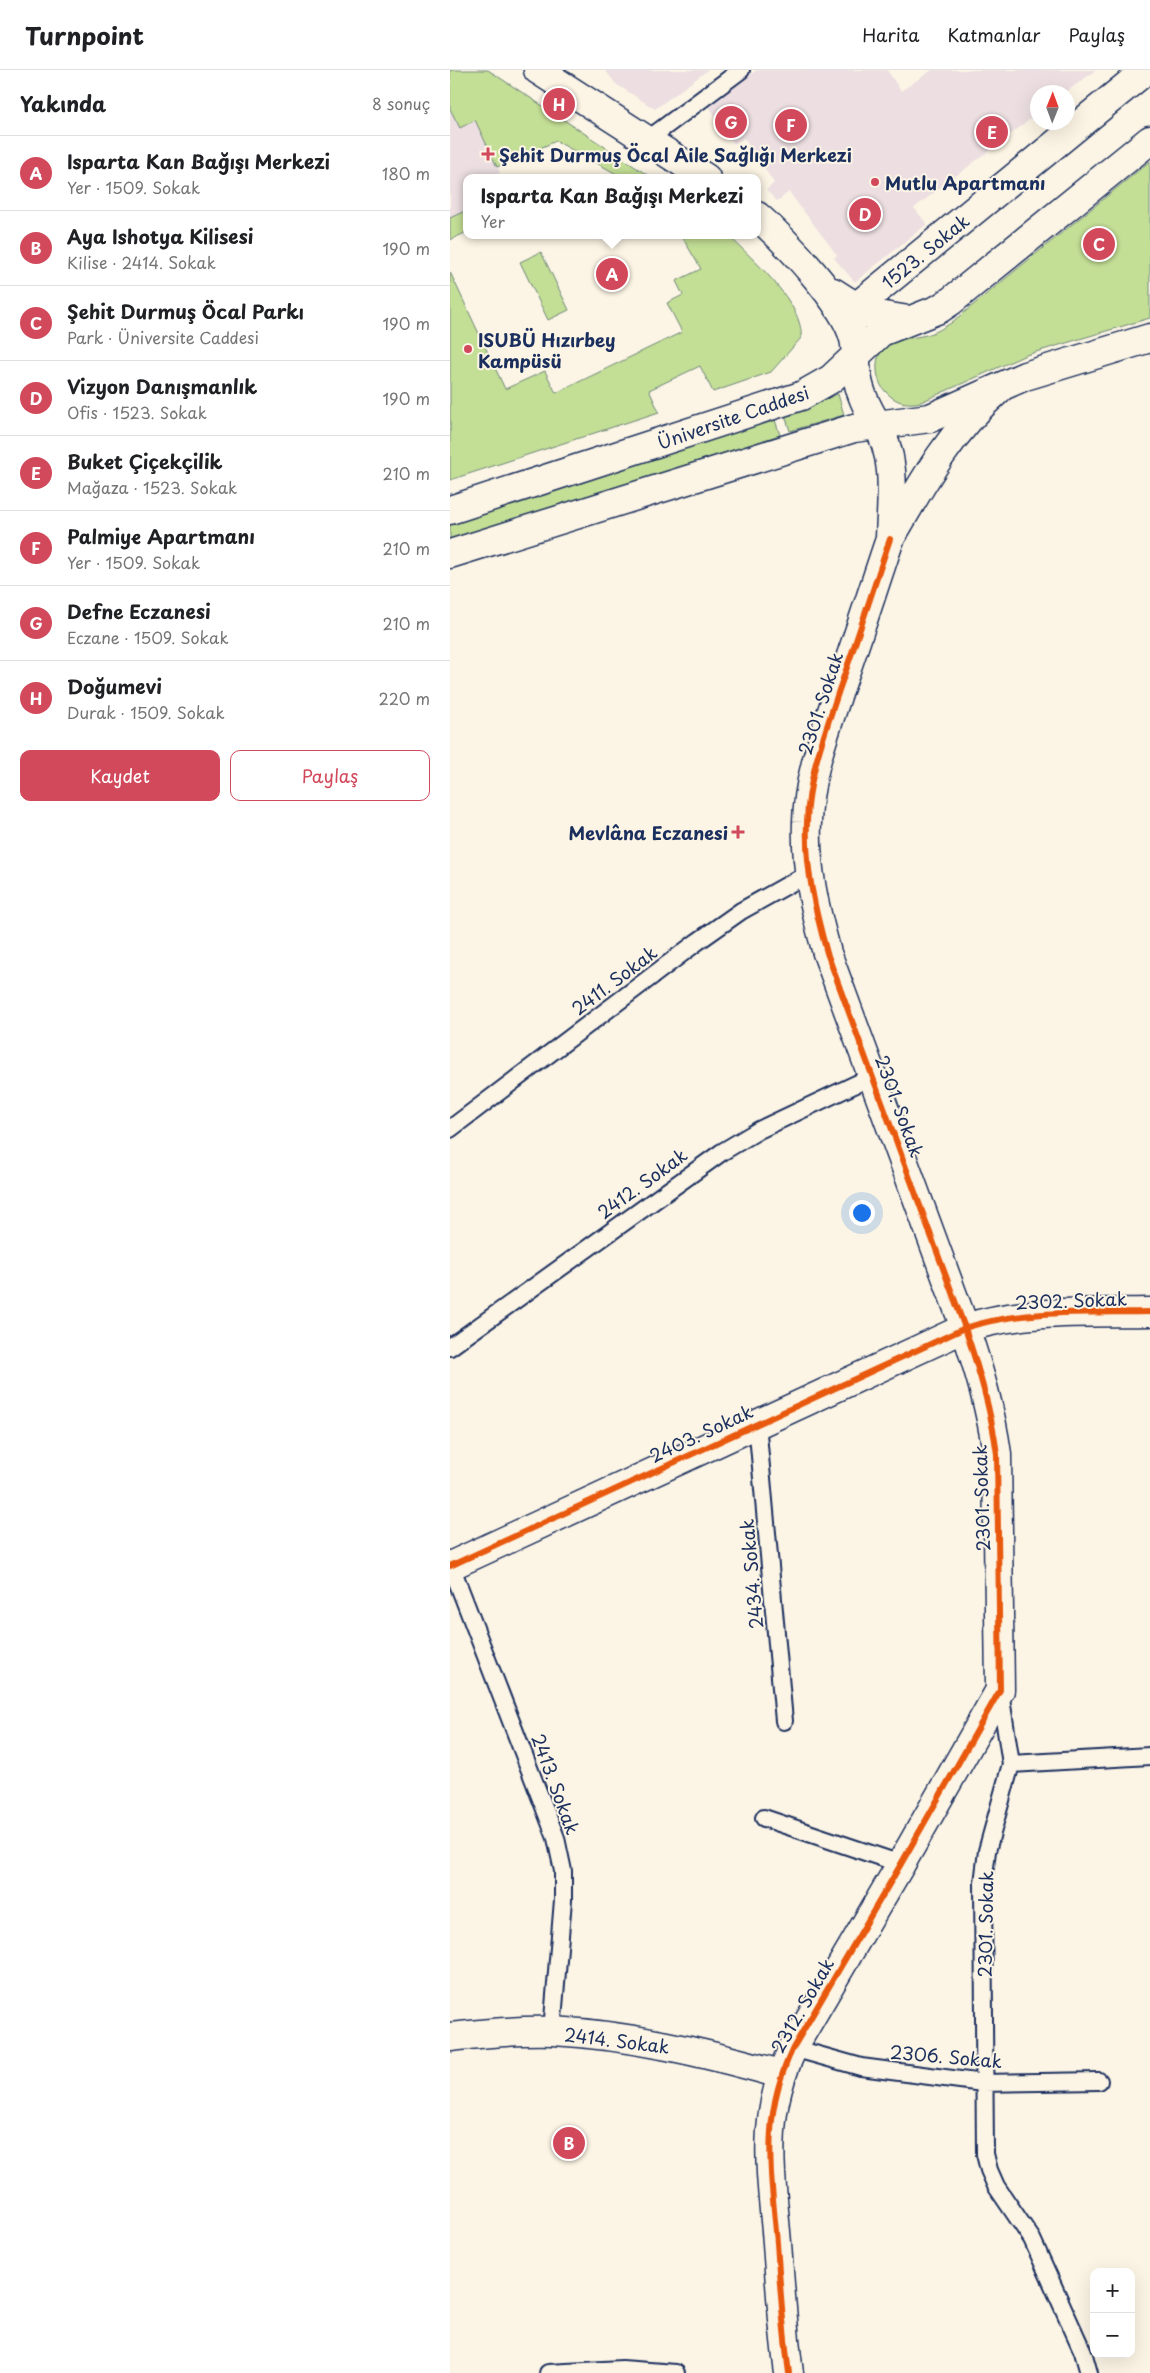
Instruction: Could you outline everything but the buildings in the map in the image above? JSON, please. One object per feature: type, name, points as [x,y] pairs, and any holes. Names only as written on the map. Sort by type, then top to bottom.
[{"type":"street","points":[[538,70],[700,174]]},
{"type":"street","name":"1523. Sokak","points":[[850,311],[1140,75],[1143,70]]},
{"type":"street","name":"Üniversite Caddesi","points":[[450,510],[777,405],[816,389],[831,379],[881,332],[924,315],[951,301],[1150,140]]},
{"type":"street","name":"2301. Sokak","points":[[761,220],[819,282],[850,311],[856,356],[856,373],[861,392],[884,437],[891,459],[890,539]]},
{"type":"street","points":[[850,311],[908,320]]},
{"type":"street","points":[[450,554],[790,446],[876,423],[917,421],[930,418],[1050,367],[1150,338]]},
{"type":"street","name":"2301. Sokak","points":[[1000,1690],[997,1454],[992,1419],[981,1375],[965,1328],[827,953],[814,906],[809,873],[807,822],[812,776],[824,734],[890,539],[934,464],[958,429],[974,411],[1003,386]]},
{"type":"street","name":"2302. Sokak","points":[[965,1328],[1011,1317],[1043,1313],[1150,1312]]},
{"type":"street","name":"2403. Sokak","points":[[450,1565],[965,1328]]},
{"type":"street","name":"2312. Sokak","points":[[789,2373],[770,2152],[773,2107],[780,2074],[793,2048],[1000,1690]]},
{"type":"street","name":"2414. Sokak","points":[[450,2037],[552,2031],[680,2048],[780,2074]]},
{"type":"lane","points":[[647,140],[741,70]]},
{"type":"lane","name":"2411. Sokak","points":[[450,1130],[697,942],[741,911],[809,873]]},
{"type":"lane","name":"2412. Sokak","points":[[450,1347],[722,1152],[759,1130],[873,1076]]},
{"type":"lane","name":"2434. Sokak","points":[[757,1423],[784,1721]]},
{"type":"lane","name":"2413. Sokak","points":[[450,1565],[556,1838],[563,1871],[563,1900],[552,2031]]},
{"type":"lane","name":"2301. Sokak","points":[[1000,1690],[1011,1764],[987,1851],[983,1883],[983,2135],[989,2170],[996,2186],[1032,2239],[1083,2352],[1089,2373]]},
{"type":"lane","points":[[1011,1764],[1150,1756]]},
{"type":"lane","points":[[764,1818],[901,1864]]},
{"type":"lane","name":"2306. Sokak","points":[[793,2048],[861,2067],[983,2083],[1099,2081]]},
{"type":"lane","points":[[548,2373],[622,2369],[676,2373]]},
{"type":"shaded area","name":"Şehit Durmuş Öcal Aile Sağlığı Merkezi","points":[[450,70],[488,70],[510,85],[556,141],[498,167],[500,173],[498,174],[463,174],[463,234],[450,240]]},
{"type":"shaded area","points":[[605,70],[708,70],[655,109],[616,84]]},
{"type":"shaded area","points":[[757,70],[887,70],[901,91],[932,70],[1096,70],[1075,85],[1030,85],[1030,119],[914,208],[927,224],[855,282],[834,258],[837,255],[789,192],[777,201],[766,190],[774,183],[744,138],[734,144],[708,105]]},
{"type":"green space","name":"Şehit Durmuş Öcal Aile Sağlığı Merkezi","points":[[450,70],[488,70],[646,174],[617,174],[556,141],[497,167],[475,120],[460,128],[450,109]]},
{"type":"green space","points":[[1150,161],[1150,318],[1026,355],[921,402],[902,402],[894,399],[884,390],[878,377],[877,360],[886,346],[893,342],[933,333],[951,323]]},
{"type":"green space","points":[[463,212],[463,234],[450,240],[450,218]]},
{"type":"green space","points":[[683,239],[732,239],[762,268],[785,296],[800,325],[801,338],[771,372],[713,392],[700,366],[649,390],[659,412],[450,480],[450,272],[505,389],[545,371],[556,393],[682,332],[667,303],[683,295],[676,281],[701,269]]},
{"type":"green space","points":[[541,252],[569,310],[548,320],[520,262]]},
{"type":"green space","points":[[838,394],[844,415],[790,431],[785,415]]},
{"type":"green space","points":[[774,417],[780,435],[450,539],[450,525]]},
{"type":"cycle path","points":[[789,2373],[782,2308],[770,2144],[776,2097],[783,2073],[793,2048],[1000,1690],[997,1454],[988,1406],[965,1328],[827,953],[809,872],[807,822],[810,788],[814,771],[828,722],[890,539]]},
{"type":"cycle path","points":[[450,1566],[965,1328],[1010,1318],[1057,1313],[1150,1312]]},
{"type":"place","name":"Doğumevi","points":[[559,104]]},
{"type":"place","name":"Defne Eczanesi","points":[[731,122]]},
{"type":"place","name":"Palmiye Apartmanı","points":[[791,125]]},
{"type":"place","name":"Buket Çiçekçilik","points":[[992,132]]},
{"type":"place","name":"Şehit Durmuş Öcal Aile Sağlığı Merkezi","points":[[488,154]]},
{"type":"place","name":"Mutlu Apartmanı","points":[[875,182]]},
{"type":"place","name":"Vizyon Danışmanlık","points":[[865,214]]},
{"type":"place","name":"Şehit Durmuş Öcal Parkı","points":[[1099,244]]},
{"type":"place","name":"Isparta Kan Bağışı Merkezi","points":[[612,274]]},
{"type":"place","name":"ISUBÜ Hızırbey Kampüsü","points":[[468,349]]},
{"type":"place","name":"Mevlâna Eczanesi","points":[[738,832]]},
{"type":"place","name":"Aya Ishotya Kilisesi","points":[[569,2143]]}]
